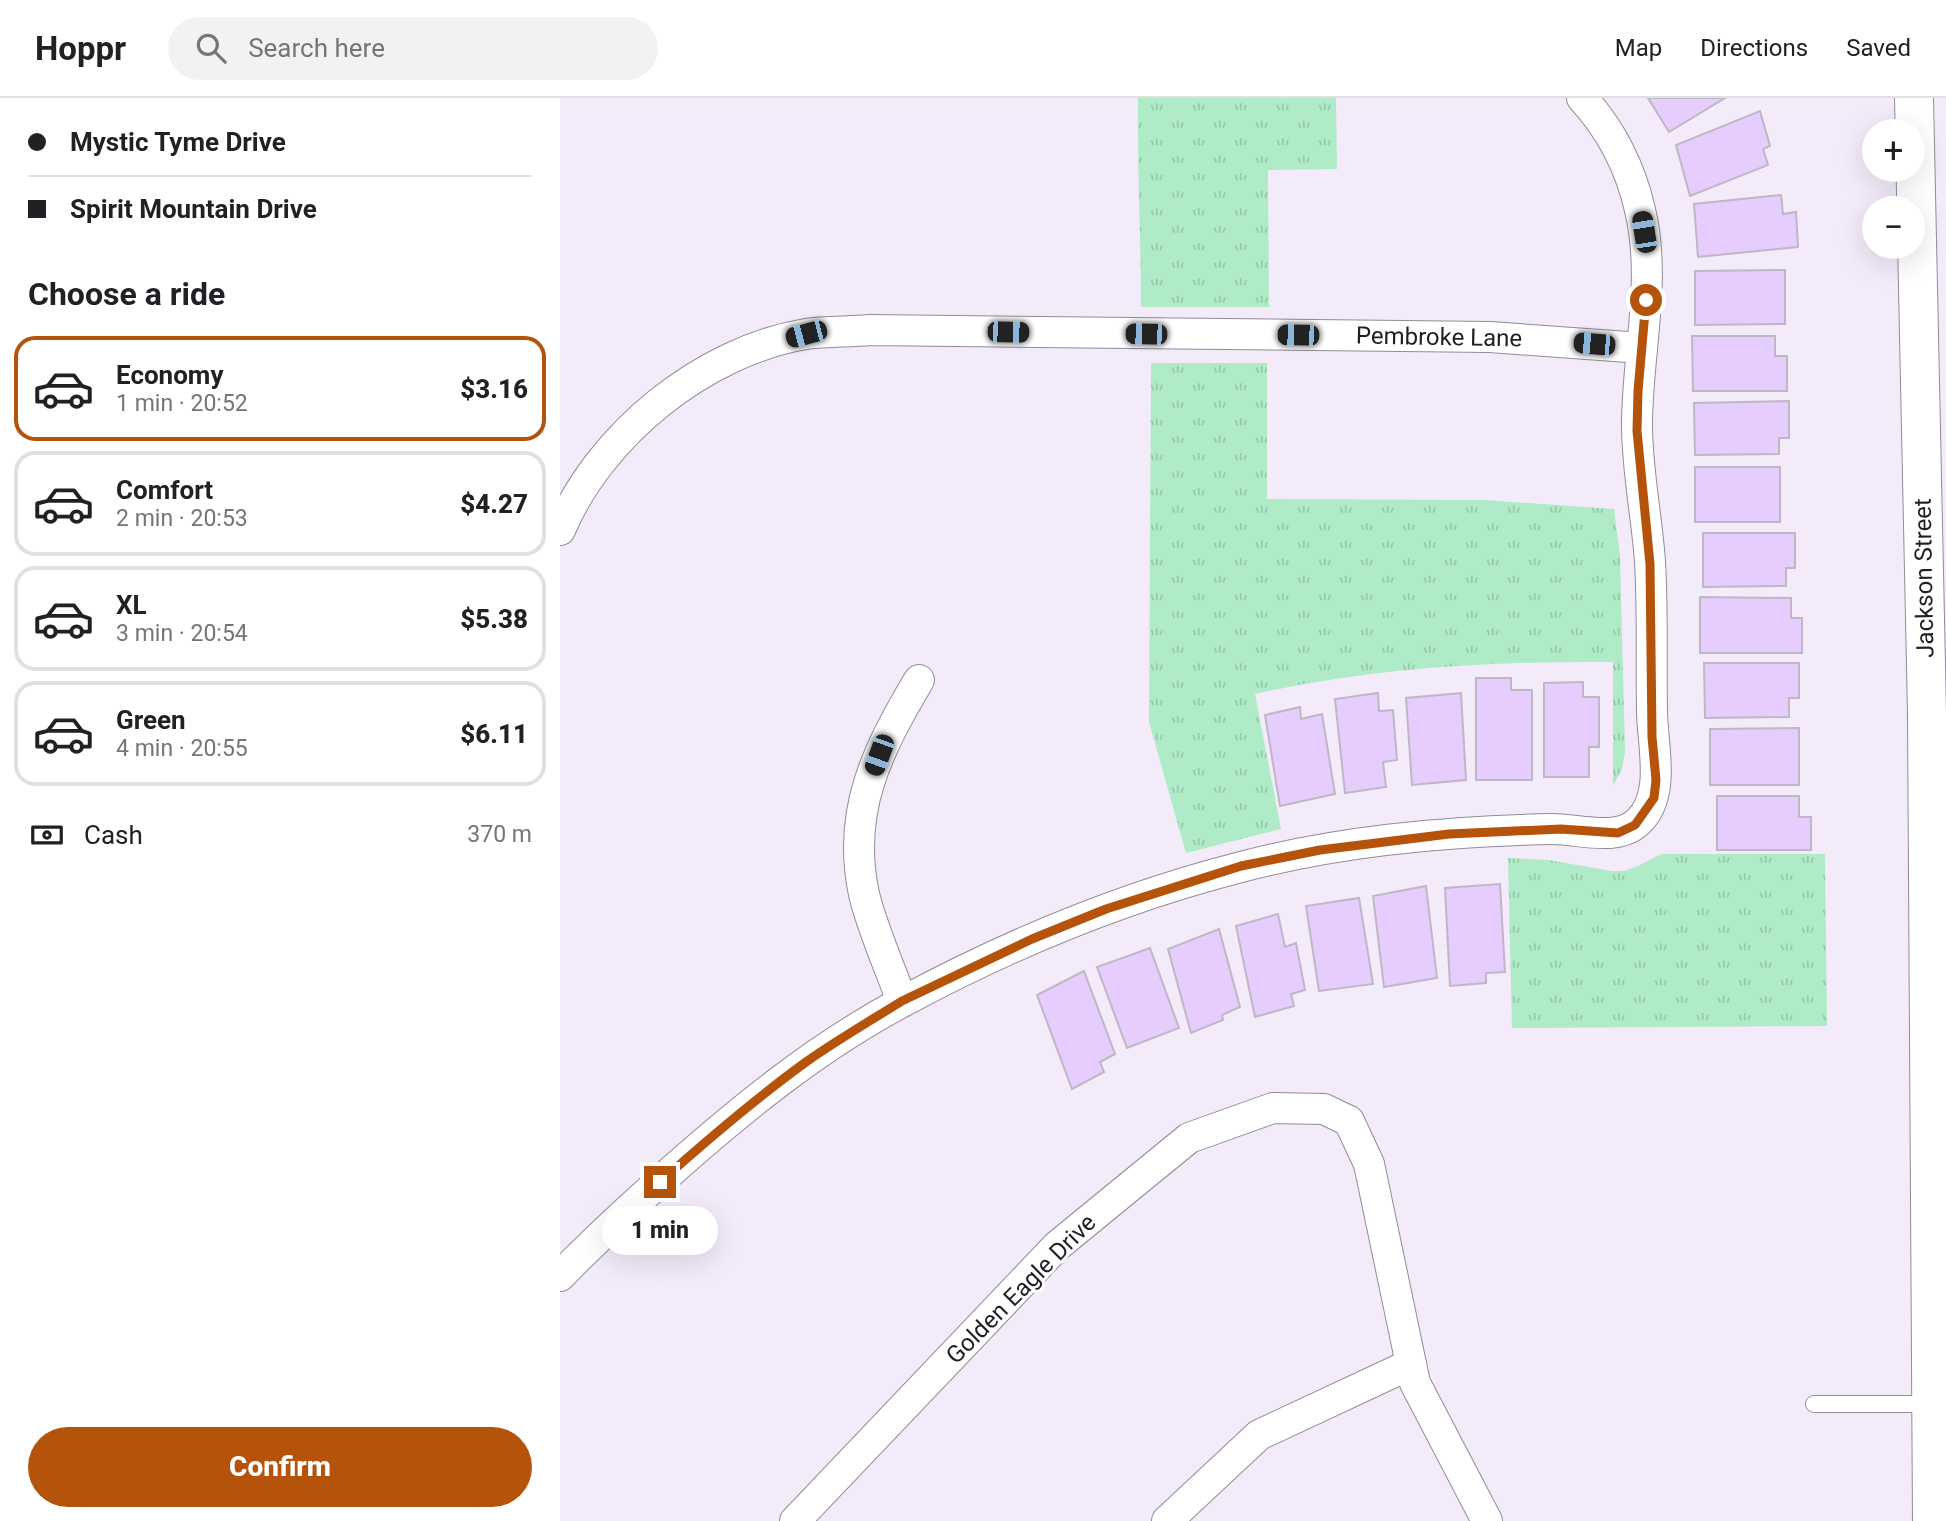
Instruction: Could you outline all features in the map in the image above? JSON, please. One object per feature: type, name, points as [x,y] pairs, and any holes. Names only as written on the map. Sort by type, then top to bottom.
[{"type":"main road","name":"Jackson Street","points":[[1914,98],[1927,714],[1932,1521]]},
{"type":"street","points":[[563,1265],[751,1104],[807,1061],[902,1001],[1044,934],[1106,909],[1241,866],[1320,850],[1474,831],[1561,829],[1618,833],[1635,825],[1654,798],[1656,780],[1652,737],[1650,564],[1637,431],[1647,252],[1641,211],[1630,175],[1612,137],[1582,98]]},
{"type":"street","name":"Pembroke Lane","points":[[560,530],[571,504],[609,451],[649,411],[698,375],[752,349],[806,334],[870,330],[1490,337],[1642,348]]},
{"type":"street","points":[[902,1001],[864,895],[859,844],[864,795],[887,734],[919,680]]},
{"type":"street","name":"Golden Eagle Drive","points":[[795,1521],[1057,1247],[1189,1138],[1273,1108],[1324,1109],[1349,1121],[1369,1164],[1411,1364]]},
{"type":"street","points":[[1167,1521],[1259,1435],[1411,1364],[1415,1383],[1487,1521]]},
{"type":"lane","points":[[1814,1404],[1931,1404]]},
{"type":"green space","points":[[1138,98],[1336,98],[1337,169],[1268,170],[1269,307],[1141,307]]},
{"type":"green space","points":[[1151,363],[1267,363],[1267,499],[1484,500],[1614,509],[1620,556],[1625,752],[1622,769],[1613,786],[1613,662],[1478,665],[1343,678],[1255,694],[1281,829],[1186,853],[1149,722]]},
{"type":"green space","points":[[1661,854],[1825,854],[1827,1026],[1512,1028],[1508,858],[1548,860],[1624,871]]},
{"type":"building","points":[[1648,98],[1725,98],[1669,132]]},
{"type":"building","points":[[1760,111],[1770,146],[1763,149],[1768,165],[1690,196],[1676,145]]},
{"type":"building","points":[[1781,195],[1783,214],[1796,212],[1798,247],[1698,257],[1694,204]]},
{"type":"building","points":[[1785,270],[1785,324],[1695,325],[1695,271]]},
{"type":"building","points":[[1692,336],[1775,336],[1775,356],[1787,356],[1787,391],[1693,391]]},
{"type":"building","points":[[1789,401],[1789,438],[1779,438],[1779,454],[1695,455],[1694,403]]},
{"type":"building","points":[[1695,467],[1780,467],[1780,522],[1695,522]]},
{"type":"building","points":[[1703,533],[1795,533],[1795,568],[1786,568],[1786,586],[1703,587]]},
{"type":"building","points":[[1700,597],[1791,598],[1791,618],[1802,618],[1802,653],[1700,653]]},
{"type":"building","points":[[1704,663],[1799,663],[1799,698],[1789,698],[1789,717],[1705,718]]},
{"type":"building","points":[[1476,678],[1511,678],[1511,690],[1532,690],[1532,780],[1476,780]]},
{"type":"building","points":[[1583,682],[1583,697],[1599,697],[1599,747],[1589,747],[1589,777],[1544,777],[1544,683]]},
{"type":"building","points":[[1378,693],[1379,711],[1393,710],[1397,760],[1383,762],[1386,787],[1345,793],[1335,699]]},
{"type":"building","points":[[1461,693],[1466,780],[1412,785],[1406,698]]},
{"type":"building","points":[[1300,707],[1301,719],[1322,714],[1335,794],[1280,806],[1265,715]]},
{"type":"building","points":[[1799,728],[1799,785],[1710,785],[1710,729]]},
{"type":"building","points":[[1717,796],[1799,796],[1799,817],[1811,817],[1811,850],[1717,850]]},
{"type":"building","points":[[1500,884],[1505,972],[1486,973],[1486,983],[1450,986],[1445,888]]},
{"type":"building","points":[[1426,886],[1437,978],[1384,987],[1373,896]]},
{"type":"building","points":[[1359,898],[1373,984],[1319,991],[1306,906]]},
{"type":"building","points":[[1278,914],[1285,947],[1296,943],[1305,990],[1291,994],[1294,1006],[1255,1017],[1236,926]]},
{"type":"building","points":[[1219,929],[1240,1007],[1222,1015],[1223,1020],[1191,1033],[1168,949]]},
{"type":"building","points":[[1150,948],[1179,1028],[1127,1048],[1097,967]]},
{"type":"building","points":[[1084,971],[1115,1054],[1100,1062],[1104,1072],[1072,1089],[1037,995]]},
{"type":"route","points":[[660,1182],[751,1104],[807,1061],[884,1012],[1032,939],[1106,909],[1241,866],[1320,850],[1474,831],[1561,829],[1618,833],[1635,825],[1654,798],[1656,780],[1652,737],[1650,564],[1637,431],[1646,300]]}]
